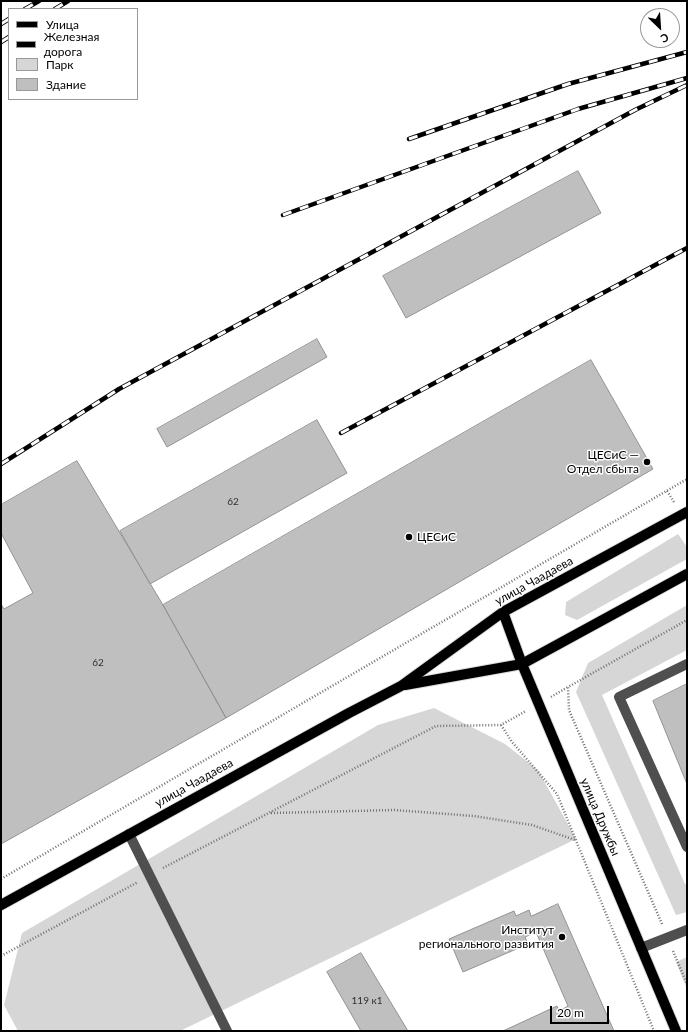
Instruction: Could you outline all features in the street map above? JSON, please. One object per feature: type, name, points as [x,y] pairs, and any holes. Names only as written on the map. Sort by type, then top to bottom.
[{"type":"main road","name":"улица Чаадаева","points":[[1,905],[349,713],[401,686],[504,612],[687,512]]},
{"type":"main road","name":"улица Чаадаева","points":[[401,686],[522,664],[687,574]]},
{"type":"main road","name":"улица Дружбы","points":[[504,612],[522,664],[676,1031]]},
{"type":"street","points":[[687,664],[619,697],[687,847]]},
{"type":"street","points":[[129,834],[227,1031]]},
{"type":"street","points":[[641,948],[687,930]]},
{"type":"path","points":[[1,878],[687,479]]},
{"type":"path","points":[[687,620],[568,687],[569,710],[687,984]]},
{"type":"path","points":[[1,956],[150,875],[436,726],[501,725],[512,742],[557,794],[654,1031]]},
{"type":"path","points":[[269,813],[394,810],[474,816],[532,825],[575,840]]},
{"type":"green space","points":[[678,534],[687,547],[687,559],[577,620],[565,615],[566,602]]},
{"type":"green space","points":[[687,605],[687,650],[602,695],[685,884],[687,884],[687,912],[676,915],[576,692],[588,663]]},
{"type":"green space","points":[[434,708],[505,744],[538,770],[576,839],[180,1031],[18,1031],[4,1005],[22,933],[378,725]]},
{"type":"green space","points":[[687,957],[687,989],[676,962]]},
{"type":"building","points":[[578,171],[601,213],[406,318],[383,276]]},
{"type":"building","points":[[317,339],[327,357],[167,447],[157,429]]},
{"type":"building","name":"ЦЕСиС","points":[[591,360],[653,469],[226,718],[163,605]]},
{"type":"building","points":[[317,420],[347,473],[150,584],[120,531]]},
{"type":"building","points":[[77,461],[163,605],[226,718],[1,844],[1,604],[4,609],[33,593],[1,533],[1,505]]},
{"type":"building","points":[[687,684],[687,784],[653,701]]},
{"type":"building","points":[[558,904],[614,1031],[503,1031],[557,1006],[559,1011],[568,1006],[536,932],[525,937],[528,944],[463,972],[449,939],[514,911],[516,916],[529,910],[531,916]]},
{"type":"building","points":[[361,953],[408,1031],[361,1031],[327,972]]},
{"type":"railway","points":[[27,8],[39,1]]},
{"type":"railway","points":[[57,8],[68,1]]},
{"type":"railway","points":[[1,24],[8,20]]},
{"type":"railway","points":[[1,42],[8,38]]},
{"type":"railway","points":[[409,139],[568,84],[687,52]]},
{"type":"railway","points":[[283,215],[578,109],[687,78]]},
{"type":"railway","points":[[1,464],[119,389],[635,110],[687,85]]},
{"type":"railway","points":[[341,433],[687,248]]},
{"type":"place","name":"ЦЕСиС — Отдел сбыта","points":[[647,462]]},
{"type":"place","name":"ЦЕСиС","points":[[409,537]]},
{"type":"place","name":"Институт регионального развития","points":[[562,937]]}]
